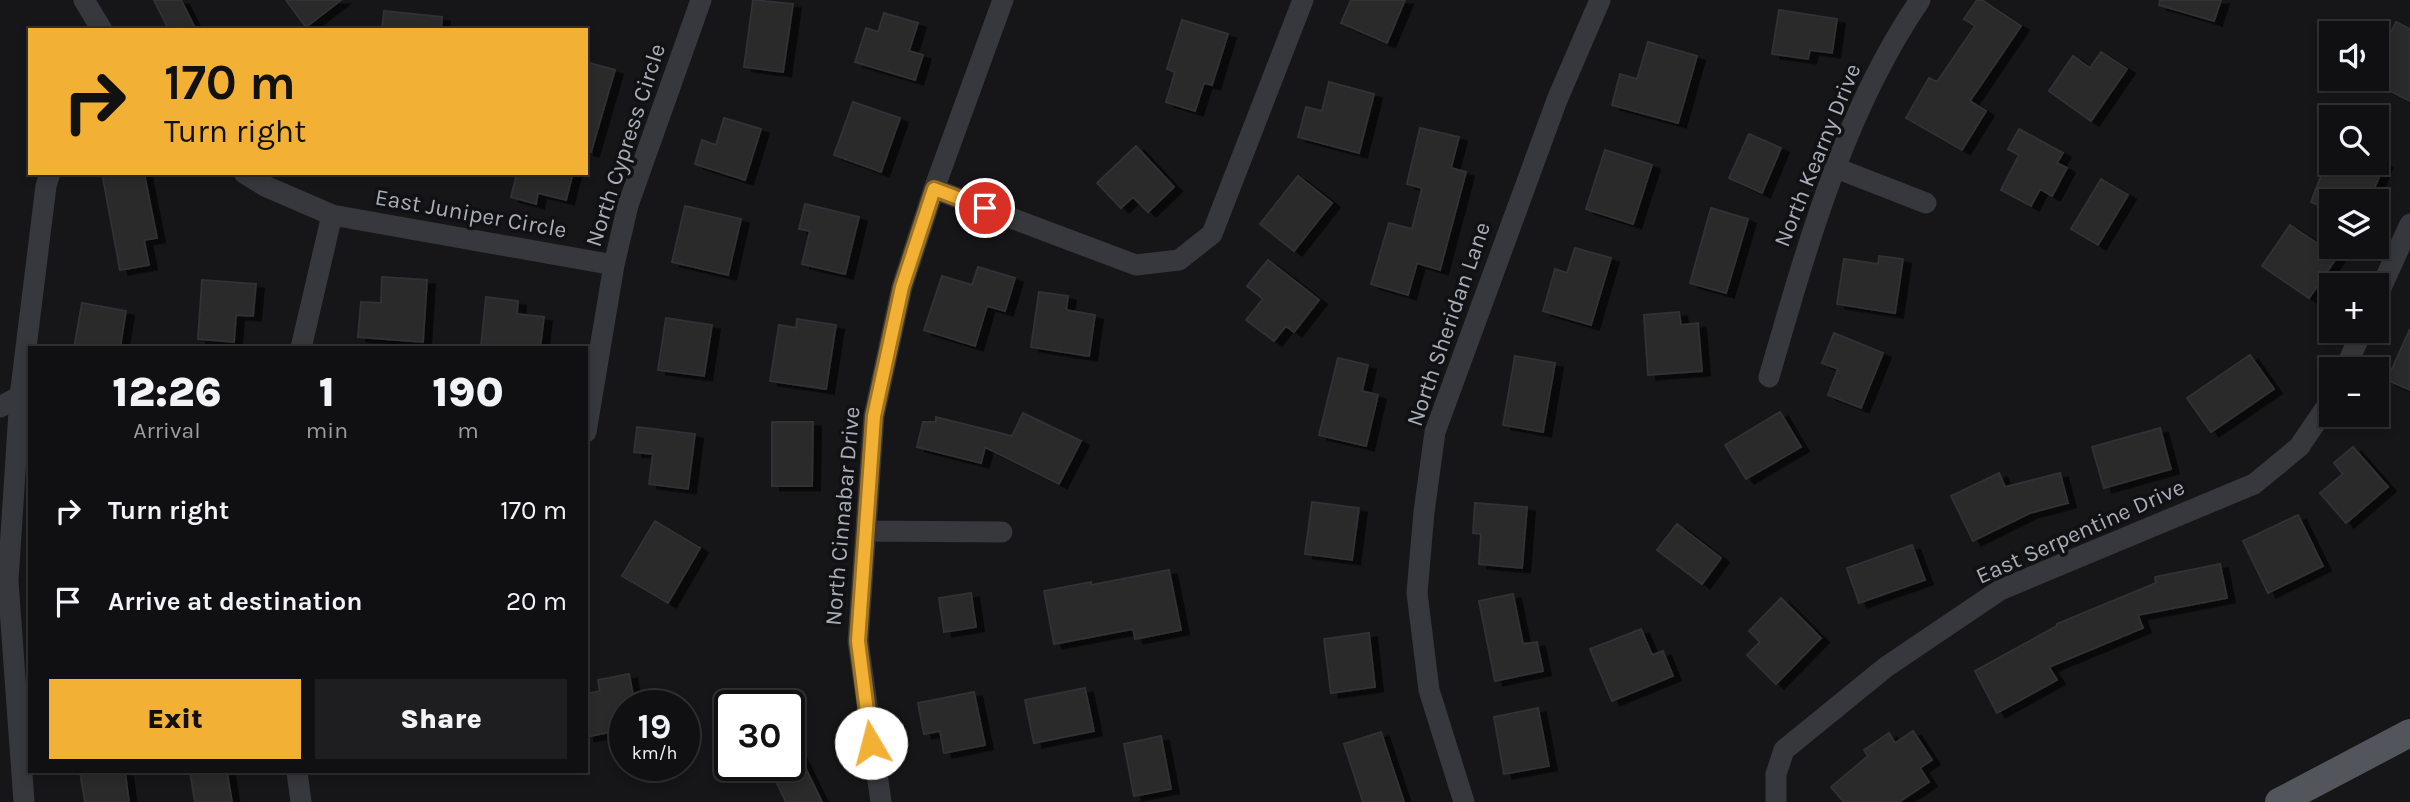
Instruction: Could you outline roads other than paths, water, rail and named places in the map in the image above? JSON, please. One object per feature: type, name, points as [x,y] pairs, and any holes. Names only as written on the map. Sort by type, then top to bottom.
[{"type":"main road","points":[[2279,802],[2409,737]]},
{"type":"street","points":[[84,0],[101,28]]},
{"type":"street","name":"North Cypress Circle","points":[[588,420],[614,265],[628,205],[701,0]]},
{"type":"street","name":"North Cinnabar Drive","points":[[881,802],[858,641],[874,416],[902,287],[934,189],[1003,0]]},
{"type":"street","points":[[934,189],[1136,265],[1179,260],[1212,234],[1303,0]]},
{"type":"street","name":"North Sheridan Lane","points":[[1464,802],[1429,690],[1417,593],[1435,432],[1557,100],[1600,0]]},
{"type":"street","name":"North Kearny Drive","points":[[1769,377],[1815,220],[1863,102],[1895,36],[1920,0]]},
{"type":"street","points":[[1836,168],[1926,203]]},
{"type":"street","points":[[24,802],[8,581],[20,396],[49,175]]},
{"type":"street","name":"East Juniper Circle","points":[[247,175],[265,186],[332,215],[614,265]]},
{"type":"street","points":[[302,346],[332,215]]},
{"type":"street","points":[[2388,273],[2410,224]]},
{"type":"street","points":[[0,407],[20,396]]},
{"type":"street","name":"East Serpentine Drive","points":[[1776,802],[1776,774],[1784,750],[1886,667],[2000,590],[2254,484],[2300,447],[2319,418]]},
{"type":"street","points":[[867,531],[1002,532]]},
{"type":"street","points":[[297,773],[301,802]]}]
